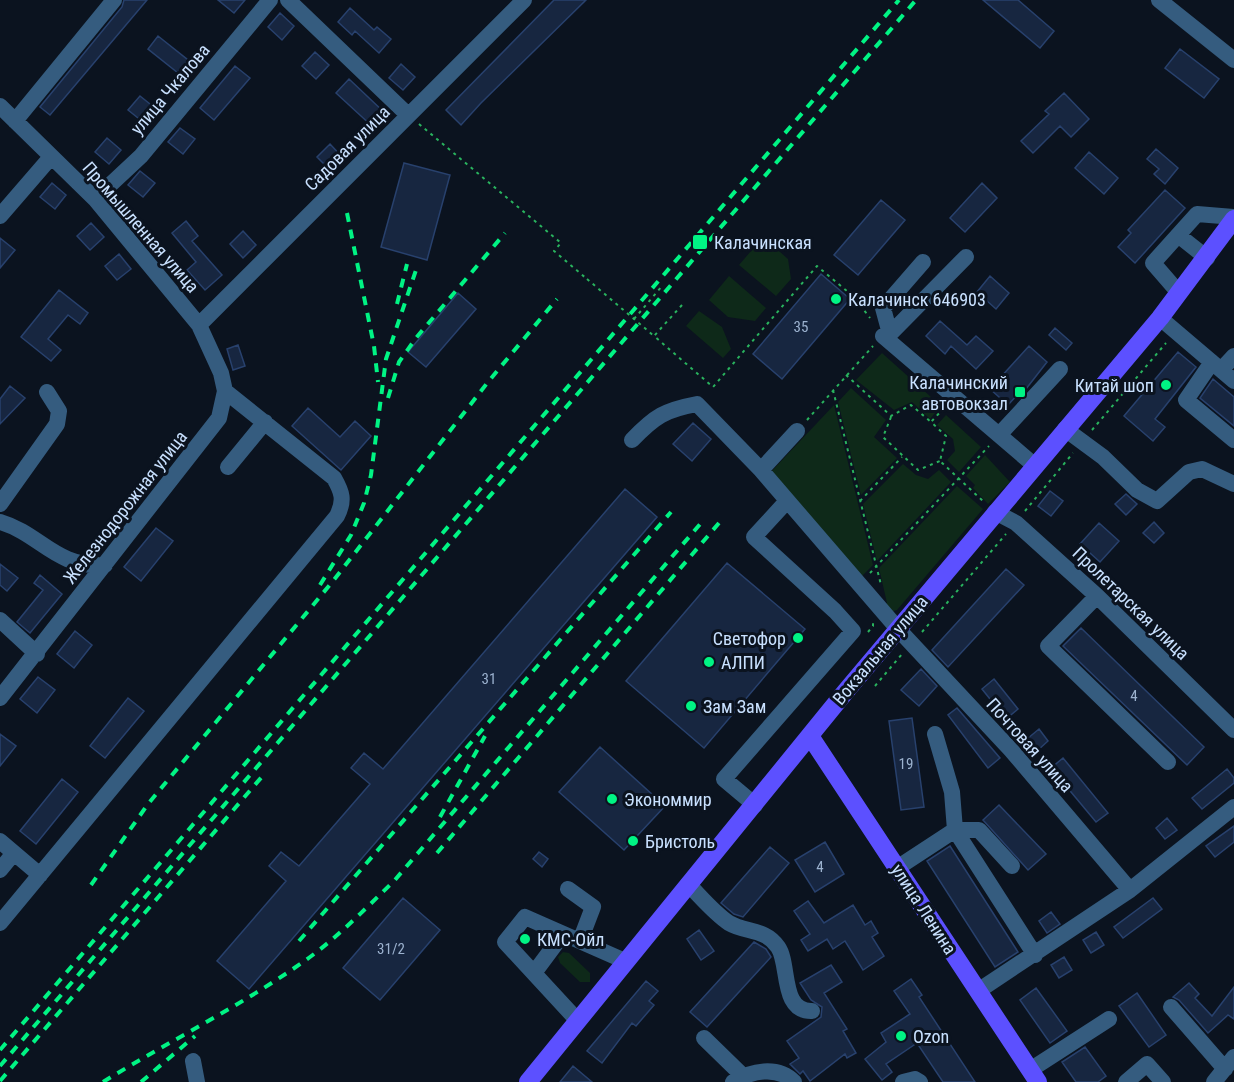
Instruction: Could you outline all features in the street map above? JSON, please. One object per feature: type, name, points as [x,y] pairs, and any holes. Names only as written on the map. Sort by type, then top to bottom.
[{"type":"main road","name":"Вокзальная улица","points":[[528,1082],[898,629],[1160,318],[1207,258],[1234,218]]},
{"type":"main road","name":"улица Ленина","points":[[810,736],[1034,1076]]},
{"type":"street","points":[[15,121],[114,0]]},
{"type":"street","name":"улица Чкалова","points":[[95,199],[141,156],[270,0]]},
{"type":"street","points":[[288,0],[408,115]]},
{"type":"street","name":"Садовая улица","points":[[199,325],[524,0]]},
{"type":"street","points":[[1159,0],[1234,60]]},
{"type":"street","name":"Промышленная улица","points":[[0,106],[95,199],[199,325]]},
{"type":"street","points":[[0,216],[51,157]]},
{"type":"street","points":[[1179,293],[1153,263],[1197,214],[1234,218]]},
{"type":"street","points":[[1178,235],[1207,258]]},
{"type":"street","points":[[886,335],[966,257]]},
{"type":"street","points":[[923,262],[883,308],[886,335],[1034,465]]},
{"type":"street","points":[[1160,318],[1234,381]]},
{"type":"street","points":[[0,923],[337,516],[342,506],[343,492],[334,478],[225,391],[221,373],[199,325]]},
{"type":"street","points":[[1234,356],[1216,366],[1186,400],[1234,440]]},
{"type":"street","points":[[999,435],[1060,369]]},
{"type":"street","name":"Железнодорожная улица","points":[[0,698],[37,654],[219,418],[225,391]]},
{"type":"street","points":[[0,504],[57,424],[59,411],[47,392]]},
{"type":"street","name":"Почтовая улица","points":[[632,440],[652,419],[664,412],[697,404],[760,470],[898,629],[1011,750],[1130,890]]},
{"type":"street","points":[[228,467],[265,422]]},
{"type":"street","points":[[1065,429],[1103,457],[1137,490],[1157,501],[1189,472],[1196,470],[1202,469],[1234,484]]},
{"type":"street","points":[[760,470],[797,431]]},
{"type":"street","points":[[755,805],[724,779],[853,631],[835,611],[754,537],[787,501]]},
{"type":"street","name":"Пролетарская улица","points":[[995,512],[1016,523],[1097,596],[1234,730]]},
{"type":"street","points":[[0,522],[69,562],[87,566],[105,565]]},
{"type":"street","points":[[1097,596],[1048,646],[1168,762]]},
{"type":"street","points":[[0,620],[37,654]]},
{"type":"street","points":[[935,734],[952,792],[956,830],[1035,955]]},
{"type":"street","points":[[978,990],[1035,955],[1130,890],[1234,807]]},
{"type":"street","points":[[897,868],[956,830],[979,830],[1012,866]]},
{"type":"street","points":[[0,841],[40,875]]},
{"type":"street","points":[[0,870],[14,853]]},
{"type":"street","points":[[688,884],[731,924],[757,930],[775,942],[780,950],[790,994],[797,1006],[805,1011],[812,1011]]},
{"type":"street","points":[[568,889],[593,907],[580,941]]},
{"type":"street","points":[[577,1020],[505,942],[525,917],[625,961]]},
{"type":"street","points":[[534,973],[563,934]]},
{"type":"street","points":[[1171,1006],[1229,1063],[1214,1082]]},
{"type":"street","points":[[1034,1076],[1109,1019]]},
{"type":"street","points":[[704,1038],[738,1079],[769,1071],[781,1073],[794,1082]]},
{"type":"street","points":[[193,1062],[197,1082]]},
{"type":"street","points":[[1126,1082],[1147,1064],[1163,1082]]},
{"type":"street","points":[[903,1082],[915,1079],[920,1082]]},
{"type":"path","points":[[408,115],[561,243],[554,251],[713,387],[817,266],[854,297],[886,335],[846,375],[797,431]]},
{"type":"path","points":[[634,319],[663,285]]},
{"type":"path","points":[[654,336],[682,305]]},
{"type":"path","points":[[922,632],[1176,332]]},
{"type":"path","points":[[846,375],[891,416]]},
{"type":"path","points":[[833,390],[885,603],[880,608]]},
{"type":"path","points":[[931,422],[955,396]]},
{"type":"path","points":[[911,405],[931,422],[946,436],[940,461],[918,470],[902,457],[883,437],[891,416],[911,405]]},
{"type":"path","points":[[858,584],[999,435]]},
{"type":"path","points":[[860,501],[902,457]]},
{"type":"path","points":[[940,461],[995,512]]},
{"type":"path","points":[[875,686],[906,650]]},
{"type":"green space","points":[[763,237],[788,259],[791,279],[776,296],[739,265]]},
{"type":"green space","points":[[729,276],[766,308],[755,321],[728,317],[709,300]]},
{"type":"green space","points":[[699,311],[722,327],[731,349],[723,358],[686,326]]},
{"type":"green space","points":[[882,353],[941,406],[930,419],[912,402],[894,410],[856,380]]},
{"type":"green space","points":[[851,388],[886,420],[874,437],[897,458],[861,495],[838,402]]},
{"type":"green space","points":[[834,405],[873,565],[858,580],[769,474]]},
{"type":"green space","points":[[946,415],[981,447],[959,472],[947,460],[955,451],[953,439],[937,425]]},
{"type":"green space","points":[[985,455],[1010,482],[988,504],[973,488],[975,485],[966,476]]},
{"type":"green space","points":[[903,464],[916,475],[928,479],[939,470],[951,482],[877,561],[863,504]]},
{"type":"green space","points":[[957,486],[983,509],[897,610],[891,612],[883,608],[887,603],[879,568]]},
{"type":"green space","points":[[563,952],[569,953],[590,973],[590,982],[580,982],[560,963],[558,957]]},
{"type":"building","points":[[124,0],[147,0],[50,115],[40,107],[122,7]]},
{"type":"building","points":[[218,0],[245,0],[234,13]]},
{"type":"building","points":[[554,0],[586,0],[461,125],[446,110]]},
{"type":"building","points":[[983,0],[1018,0],[1054,31],[1040,48]]},
{"type":"building","points":[[350,8],[374,30],[377,27],[391,39],[379,53],[355,31],[352,35],[338,22]]},
{"type":"building","points":[[280,13],[294,26],[282,40],[268,27]]},
{"type":"building","points":[[158,36],[188,60],[178,73],[148,49]]},
{"type":"building","points":[[1180,49],[1219,79],[1204,98],[1165,68]]},
{"type":"building","points":[[315,52],[329,65],[316,79],[302,66]]},
{"type":"building","points":[[401,64],[415,77],[403,90],[389,78]]},
{"type":"building","points":[[235,66],[250,78],[214,120],[200,108]]},
{"type":"building","points":[[349,79],[386,114],[374,128],[336,93]]},
{"type":"building","points":[[1064,93],[1089,119],[1071,137],[1060,126],[1033,153],[1021,141],[1049,114],[1045,111]]},
{"type":"building","points":[[140,96],[155,108],[143,122],[128,110]]},
{"type":"building","points":[[180,128],[195,139],[183,154],[168,142]]},
{"type":"building","points":[[107,138],[121,150],[109,164],[95,152]]},
{"type":"building","points":[[330,144],[343,158],[330,170],[317,157]]},
{"type":"building","points":[[1156,149],[1178,168],[1165,184],[1154,174],[1159,169],[1147,159]]},
{"type":"building","points":[[1089,152],[1118,178],[1104,194],[1075,168]]},
{"type":"building","points":[[404,163],[450,175],[427,260],[381,247]]},
{"type":"building","points":[[140,171],[155,183],[143,197],[128,185]]},
{"type":"building","points":[[52,183],[66,195],[55,209],[40,197]]},
{"type":"building","points":[[982,183],[997,198],[965,232],[950,218]]},
{"type":"building","points":[[1165,190],[1185,208],[1135,263],[1118,247],[1131,233],[1128,230]]},
{"type":"building","points":[[881,200],[905,220],[858,275],[834,255]]},
{"type":"building","points":[[186,221],[198,236],[192,241],[222,275],[205,290],[187,270],[196,262],[172,233]]},
{"type":"building","points":[[91,223],[104,237],[90,250],[77,236]]},
{"type":"building","points":[[243,231],[256,245],[243,258],[230,244]]},
{"type":"building","points":[[0,238],[15,250],[0,268]]},
{"type":"building","points":[[119,254],[131,269],[117,280],[105,266]]},
{"type":"building","name":"Калачинская","points":[[821,274],[850,299],[782,379],[753,354]]},
{"type":"building","points":[[990,276],[1009,293],[996,309],[977,292]]},
{"type":"building","points":[[59,290],[88,313],[80,324],[68,315],[48,339],[61,350],[51,361],[21,337]]},
{"type":"building","points":[[458,293],[476,309],[426,367],[408,352]]},
{"type":"building","points":[[940,321],[967,345],[976,336],[993,351],[976,369],[951,346],[945,354],[926,336]]},
{"type":"building","points":[[1055,328],[1072,343],[1066,350],[1049,335]]},
{"type":"building","points":[[238,345],[245,366],[233,370],[227,349]]},
{"type":"building","points":[[1029,346],[1047,362],[1022,394],[1020,392],[1008,405],[990,389]]},
{"type":"building","name":"Китай шоп","points":[[1178,352],[1196,367],[1155,419],[1165,427],[1153,441],[1124,416]]},
{"type":"building","points":[[1213,379],[1234,397],[1234,426],[1200,398]]},
{"type":"building","points":[[10,386],[25,398],[0,424],[0,399]]},
{"type":"building","points":[[308,408],[340,437],[355,421],[371,436],[341,470],[292,426]]},
{"type":"building","points":[[693,423],[711,439],[692,461],[673,444]]},
{"type":"building","points":[[625,489],[657,517],[249,989],[217,961],[286,881],[269,866],[281,852],[299,866],[370,784],[351,768],[364,753],[383,769]]},
{"type":"building","points":[[1050,491],[1063,501],[1051,516],[1038,506]]},
{"type":"building","points":[[1126,494],[1137,504],[1126,515],[1115,504]]},
{"type":"building","points":[[1154,522],[1164,533],[1154,543],[1143,533]]},
{"type":"building","points":[[1099,523],[1119,541],[1100,562],[1080,544]]},
{"type":"building","points":[[156,528],[173,541],[141,581],[124,567]]},
{"type":"building","name":"АЛПИ","points":[[727,563],[805,629],[704,748],[626,681]]},
{"type":"building","points":[[0,564],[18,578],[7,591],[0,585]]},
{"type":"building","points":[[1006,569],[1024,585],[948,667],[932,650]]},
{"type":"building","points":[[40,575],[62,594],[30,633],[17,622],[43,590],[34,583]]},
{"type":"building","points":[[1081,628],[1204,747],[1187,765],[1063,646]]},
{"type":"building","points":[[75,631],[92,645],[74,668],[57,654]]},
{"type":"building","points":[[921,669],[937,686],[919,706],[901,690]]},
{"type":"building","points":[[38,677],[55,690],[37,713],[20,699]]},
{"type":"building","points":[[994,679],[1018,709],[1006,719],[982,689]]},
{"type":"building","points":[[128,698],[144,711],[105,758],[90,746]]},
{"type":"building","points":[[957,708],[1000,758],[988,768],[948,715]]},
{"type":"building","points":[[912,718],[924,807],[901,810],[889,721]]},
{"type":"building","points":[[1039,729],[1048,741],[1037,751],[1027,739]]},
{"type":"building","points":[[0,734],[16,746],[0,766]]},
{"type":"building","name":"Экономмир","points":[[600,747],[665,806],[624,850],[559,792]]},
{"type":"building","points":[[1063,758],[1108,813],[1096,822],[1051,768]]},
{"type":"building","points":[[1227,769],[1234,778],[1234,783],[1202,809],[1192,798]]},
{"type":"building","points":[[62,779],[78,792],[36,844],[20,831]]},
{"type":"building","points":[[999,805],[1046,854],[1028,870],[983,820]]},
{"type":"building","points":[[1167,818],[1177,830],[1165,839],[1156,828]]},
{"type":"building","points":[[1234,826],[1234,842],[1215,857],[1206,846]]},
{"type":"building","points":[[825,842],[844,874],[815,892],[795,860]]},
{"type":"building","points":[[950,846],[1018,952],[995,967],[927,861]]},
{"type":"building","points":[[770,847],[789,863],[743,917],[734,914],[721,903]]},
{"type":"building","points":[[539,852],[548,859],[542,867],[533,859]]},
{"type":"building","points":[[403,898],[440,930],[380,1000],[343,968]]},
{"type":"building","points":[[1153,898],[1162,909],[1123,938],[1114,927]]},
{"type":"building","points":[[808,901],[824,923],[853,905],[865,925],[871,921],[878,933],[872,937],[884,956],[863,970],[845,941],[833,949],[827,939],[808,951],[801,940],[810,934],[794,911]]},
{"type":"building","points":[[1051,912],[1060,924],[1047,933],[1039,921]]},
{"type":"building","points":[[699,930],[714,951],[701,960],[687,939]]},
{"type":"building","points":[[1096,932],[1104,945],[1091,953],[1083,940]]},
{"type":"building","points":[[754,942],[766,949],[771,957],[707,1027],[690,1012]]},
{"type":"building","points":[[1064,957],[1072,970],[1059,978],[1051,965]]},
{"type":"building","points":[[831,965],[842,982],[824,993],[847,1029],[843,1031],[856,1053],[847,1058],[845,1054],[810,1081],[803,1071],[800,1074],[790,1064],[799,1058],[787,1041],[821,1017],[822,1007],[811,1000],[800,983]]},
{"type":"building","points":[[911,979],[922,995],[919,997],[975,1082],[943,1082],[917,1043],[886,1064],[892,1072],[882,1080],[865,1059],[886,1042],[881,1033],[910,1014],[894,991]]},
{"type":"building","points":[[646,981],[658,991],[649,1001],[654,1005],[636,1026],[632,1023],[602,1063],[587,1051]]},
{"type":"building","points":[[1189,983],[1199,994],[1195,998],[1212,1016],[1234,987],[1234,1019],[1228,1015],[1208,1033],[1179,1000],[1173,997]]},
{"type":"building","points":[[1036,988],[1067,1031],[1050,1043],[1020,1000]]},
{"type":"building","points":[[1137,993],[1166,1035],[1149,1047],[1119,1006]]},
{"type":"building","points":[[1085,1047],[1106,1076],[1098,1082],[1076,1082],[1062,1062]]},
{"type":"building","points":[[573,1066],[592,1082],[560,1082]]},
{"type":"railway","points":[[0,1050],[899,0]]},
{"type":"railway","points":[[0,1066],[916,0]]},
{"type":"railway","points":[[347,213],[374,346],[378,382]]},
{"type":"railway","points":[[388,398],[399,362],[416,338],[505,233]]},
{"type":"railway","points":[[397,304],[407,264]]},
{"type":"railway","points":[[320,585],[351,535],[364,503],[371,475],[386,359],[417,267]]},
{"type":"railway","points":[[91,885],[148,804],[333,581],[488,382],[557,299]]},
{"type":"railway","points":[[299,941],[671,512]]},
{"type":"railway","points":[[103,1082],[285,974],[310,957],[353,920],[394,881],[701,523]]},
{"type":"railway","points":[[437,853],[719,523]]},
{"type":"railway","points":[[440,817],[485,736]]},
{"type":"railway","points":[[0,1081],[266,772]]},
{"type":"railway","points":[[141,1082],[195,1036]]},
{"type":"place","name":"Калачинская","points":[[700,242]]},
{"type":"place","name":"Калачинск 646903","points":[[836,299]]},
{"type":"place","name":"Китай шоп","points":[[1166,385]]},
{"type":"place","name":"Калачинский автовокзал","points":[[1020,392]]},
{"type":"place","name":"Светофор","points":[[798,638]]},
{"type":"place","name":"АЛПИ","points":[[709,662]]},
{"type":"place","name":"Зам Зам","points":[[691,706]]},
{"type":"place","name":"Экономмир","points":[[612,799]]},
{"type":"place","name":"Бристоль","points":[[633,841]]},
{"type":"place","name":"КМС-Ойл","points":[[525,939]]},
{"type":"place","name":"Ozon","points":[[901,1036]]}]
